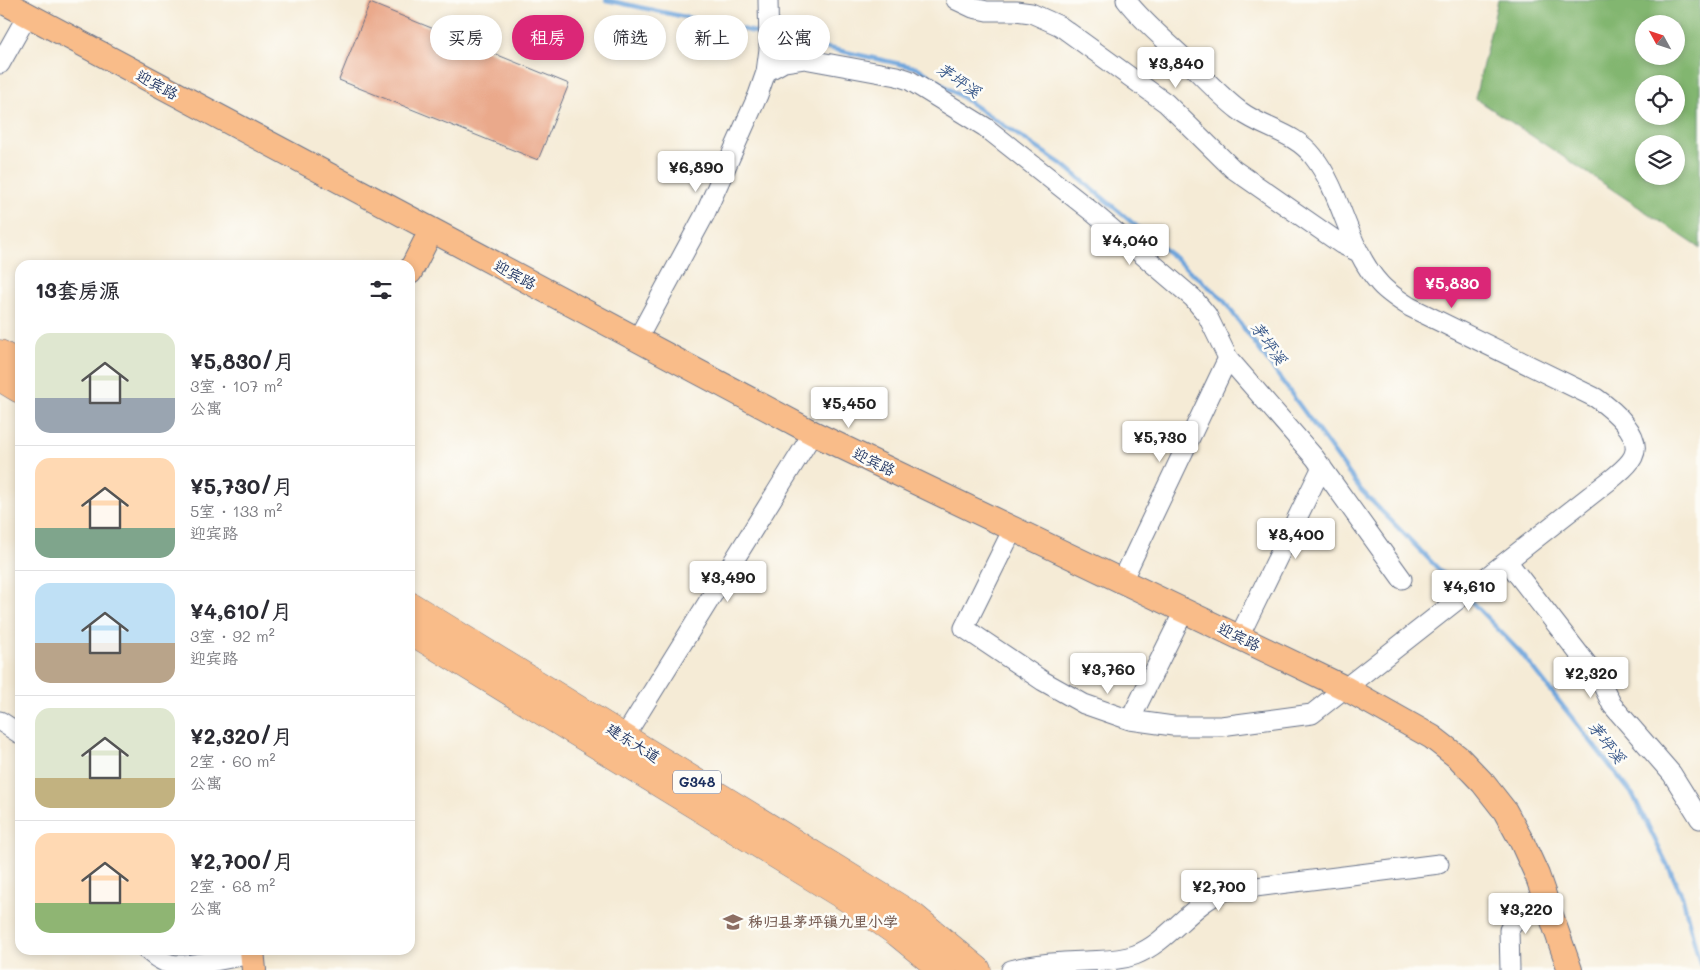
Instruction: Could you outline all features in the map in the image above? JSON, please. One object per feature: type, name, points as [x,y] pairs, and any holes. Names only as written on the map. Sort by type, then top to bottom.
[{"type":"highway","points":[[0,354],[15,363]]},
{"type":"highway","points":[[0,377],[15,386]]},
{"type":"highway","name":"建东大道","points":[[415,609],[854,902],[898,933],[943,970]]},
{"type":"highway","name":"建东大道","points":[[415,633],[619,746],[912,916],[977,970]]},
{"type":"main road","name":"迎宾路","points":[[0,0],[813,433],[1345,688],[1432,738],[1459,758],[1483,783],[1505,811],[1537,875],[1570,970]]},
{"type":"main road","points":[[415,262],[431,231]]},
{"type":"street","points":[[956,0],[973,8],[987,11],[1011,5],[1039,16],[1073,34],[1166,102],[1233,170],[1341,244],[1360,253]]},
{"type":"street","points":[[1013,529],[964,628],[1051,686],[1084,704],[1130,720],[1173,726],[1221,726],[1312,714],[1629,464],[1635,452],[1634,439],[1624,423],[1615,412],[1596,398],[1410,307],[1394,297],[1380,284],[1368,268],[1331,187],[1313,156],[1301,143],[1255,120],[1236,107],[1126,0]]},
{"type":"street","points":[[638,340],[705,214],[758,95],[766,72],[768,1]]},
{"type":"street","points":[[0,64],[27,16]]},
{"type":"street","points":[[766,72],[784,62],[804,59],[897,76],[921,86],[985,127],[1091,211],[1193,298],[1207,315],[1228,358],[1322,467],[1402,578]]},
{"type":"street","points":[[1122,581],[1228,358]]},
{"type":"street","points":[[619,746],[813,433]]},
{"type":"street","points":[[1239,637],[1322,467]]},
{"type":"street","points":[[1507,561],[1601,682],[1612,705],[1672,774],[1700,819]]},
{"type":"street","points":[[1130,720],[1184,611]]},
{"type":"street","points":[[0,722],[15,731]]},
{"type":"street","points":[[1011,970],[1050,963],[1120,960],[1136,955],[1152,946],[1207,900],[1224,891],[1439,864]]},
{"type":"street","points":[[1510,970],[1509,930],[1516,919],[1547,903]]},
{"type":"street","points":[[153,955],[157,959],[170,964],[184,965],[253,958]]},
{"type":"green space","points":[[1498,0],[1700,0],[1700,248],[1475,98]]},
{"type":"building","points":[[370,3],[430,27],[430,60],[502,60],[502,57],[569,84],[538,160],[339,80]]},
{"type":"waterway","name":"茅坪溪","points":[[606,0],[758,33]]},
{"type":"waterway","name":"茅坪溪","points":[[830,48],[918,68],[1066,167],[1222,298],[1361,490],[1461,592]]},
{"type":"waterway","name":"茅坪溪","points":[[1467,597],[1521,653],[1633,795],[1682,895],[1700,964]]},
{"type":"place","name":"秭归县茅坪镇九里小学","points":[[733,922]]}]
